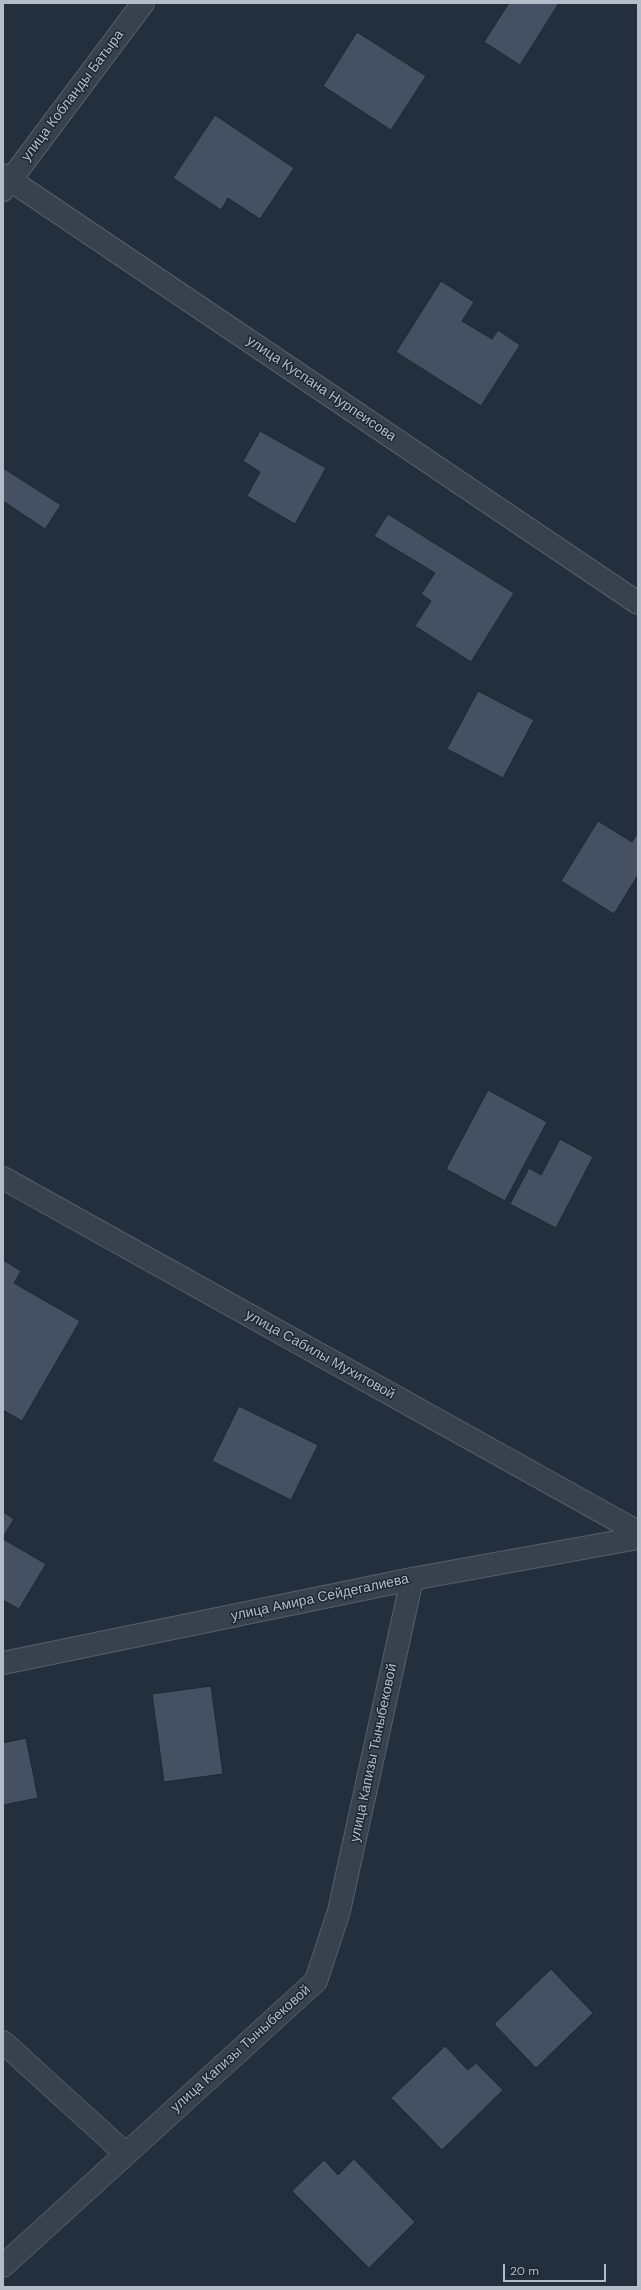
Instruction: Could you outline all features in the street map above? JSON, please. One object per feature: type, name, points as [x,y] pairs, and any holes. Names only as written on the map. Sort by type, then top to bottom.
[{"type":"street","name":"улица Кобланды Батыра","points":[[5,181],[143,3]]},
{"type":"street","name":"улица Куспана Нурпеисова","points":[[5,181],[638,603]]},
{"type":"street","name":"улица Сабилы Мухитовой","points":[[3,1178],[638,1532]]},
{"type":"street","name":"улица Амира Сейдегалиева","points":[[3,1663],[412,1578],[638,1538]]},
{"type":"street","name":"улица Капизы Тыныбековой","points":[[3,2266],[316,1981],[339,1911],[412,1578]]},
{"type":"street","points":[[3,2042],[126,2154]]},
{"type":"building","points":[[509,3],[559,3],[520,65],[484,42]]},
{"type":"building","points":[[357,32],[426,76],[391,130],[323,86]]},
{"type":"building","points":[[215,115],[294,168],[260,219],[228,198],[221,210],[173,178]]},
{"type":"building","points":[[441,281],[474,302],[462,321],[492,339],[498,330],[520,345],[481,406],[396,352]]},
{"type":"building","points":[[260,431],[326,468],[295,524],[247,496],[260,472],[243,461]]},
{"type":"building","points":[[3,468],[61,505],[45,529],[3,501]]},
{"type":"building","points":[[388,514],[514,593],[471,662],[415,626],[431,601],[421,594],[435,573],[374,536]]},
{"type":"building","points":[[478,691],[534,720],[503,778],[447,749]]},
{"type":"building","points":[[598,821],[632,842],[638,832],[638,875],[614,914],[561,881]]},
{"type":"building","points":[[488,1090],[547,1122],[505,1201],[446,1169]]},
{"type":"building","points":[[560,1139],[593,1157],[556,1228],[510,1204],[529,1168],[541,1175]]},
{"type":"building","points":[[3,1260],[21,1271],[14,1283],[80,1321],[22,1421],[3,1410]]},
{"type":"building","points":[[239,1406],[318,1445],[291,1500],[212,1461]]},
{"type":"building","points":[[3,1512],[14,1519],[3,1537]]},
{"type":"building","points":[[3,1539],[46,1564],[19,1609],[3,1600]]},
{"type":"building","points":[[211,1686],[223,1774],[164,1782],[152,1694]]},
{"type":"building","points":[[26,1738],[38,1798],[3,1805],[3,1743]]},
{"type":"building","points":[[551,1969],[593,2013],[536,2068],[494,2024]]},
{"type":"building","points":[[445,2046],[468,2070],[476,2063],[503,2090],[442,2150],[391,2098]]},
{"type":"building","points":[[354,2159],[415,2222],[369,2268],[292,2191],[324,2160],[338,2175]]}]
